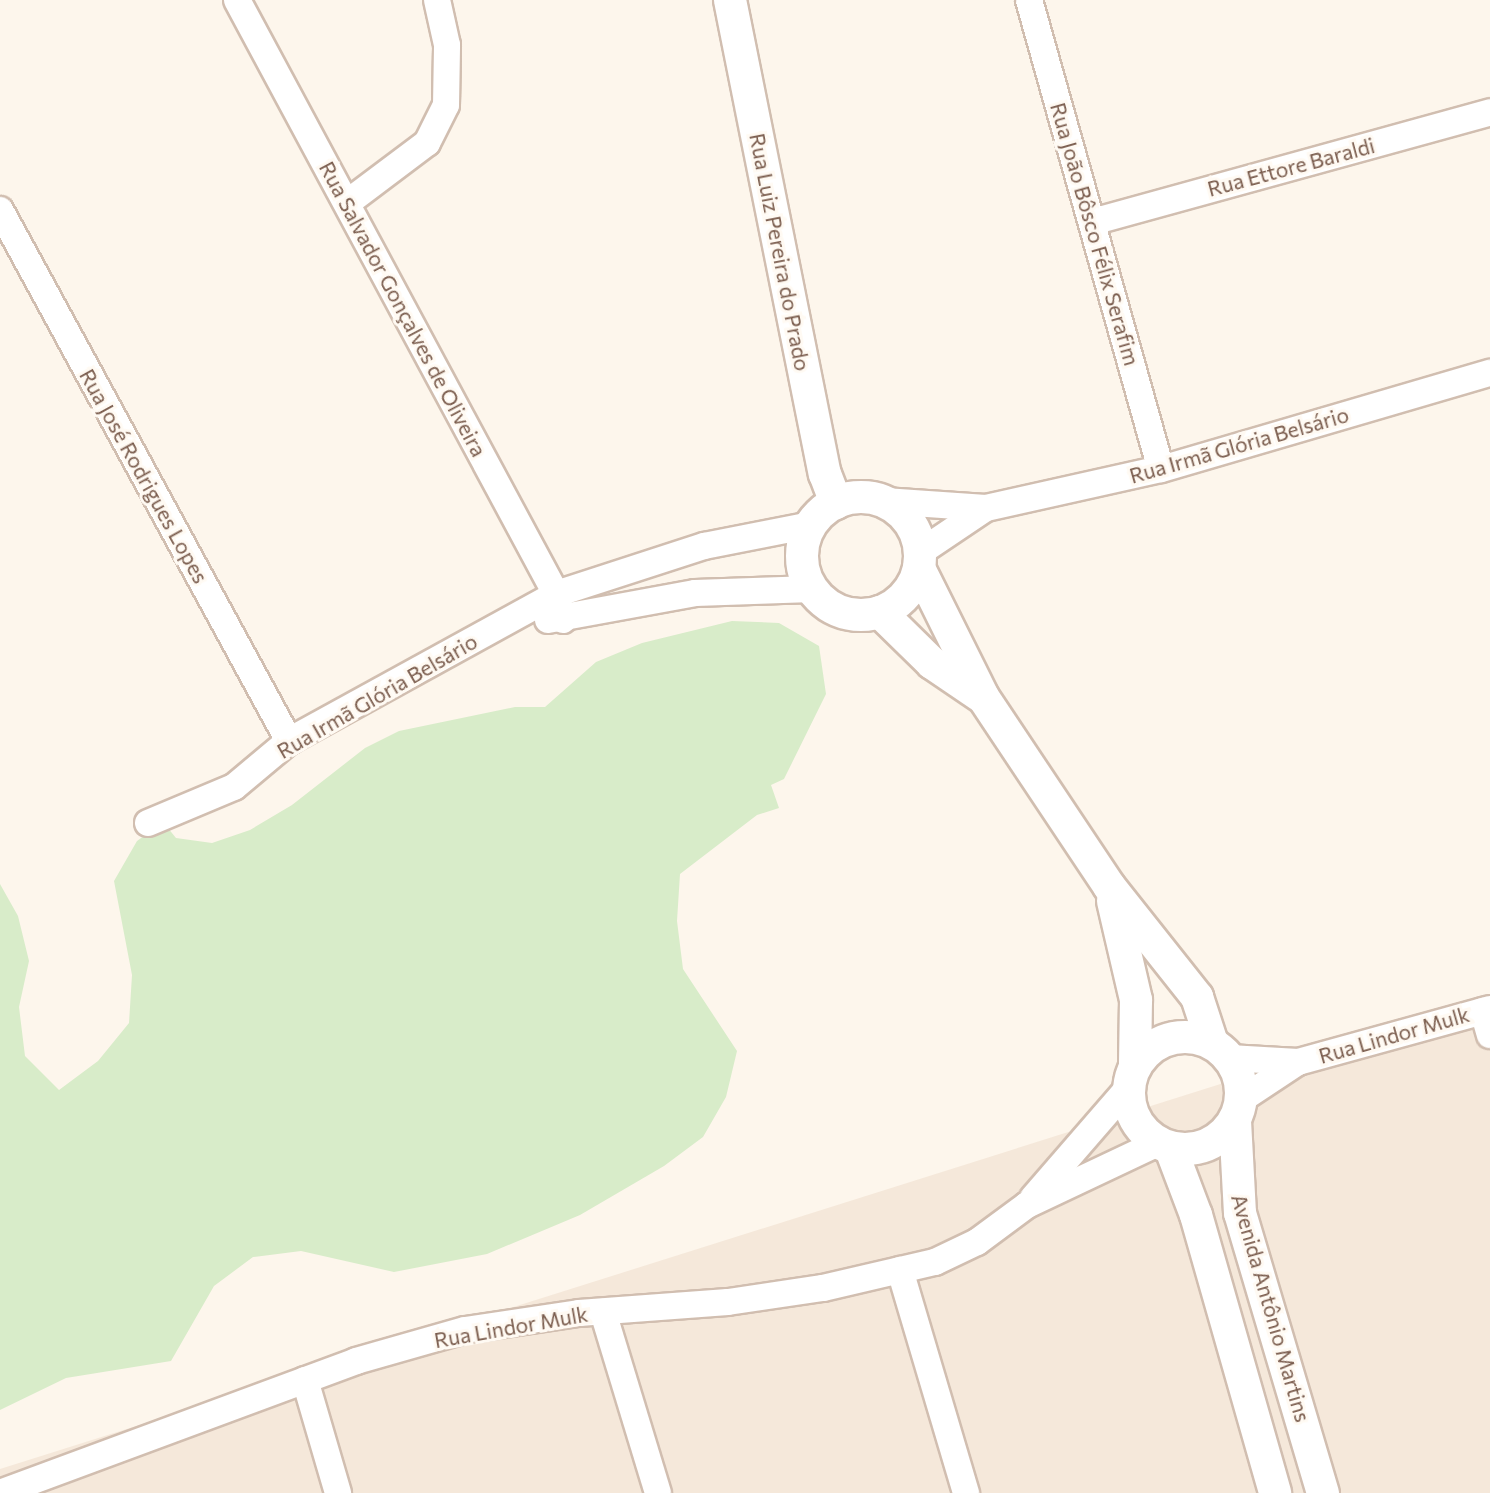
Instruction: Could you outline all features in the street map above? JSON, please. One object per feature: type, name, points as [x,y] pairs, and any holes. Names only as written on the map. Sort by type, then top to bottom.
[{"type":"street","name":"Rua Salvador Gonçalves de Oliveira","points":[[237,0],[556,594],[563,620]]},
{"type":"street","points":[[347,203],[427,143],[446,105],[447,45],[437,0]]},
{"type":"street","name":"Rua Luiz Pereira do Prado","points":[[730,0],[825,474],[836,503]]},
{"type":"street","name":"Rua João Bôsco Félix Serafim","points":[[1029,0],[1161,469]]},
{"type":"street","name":"Rua Ettore Baraldi","points":[[1092,222],[1490,112]]},
{"type":"street","name":"Rua José Rodrigues Lopes","points":[[0,210],[289,741]]},
{"type":"street","name":"Rua Irmã Glória Belsário","points":[[884,501],[986,508],[1161,469],[1490,373]]},
{"type":"street","points":[[920,560],[911,587],[880,612],[842,612],[812,589],[803,568],[803,546],[811,525],[836,503],[856,497],[884,501],[914,528],[920,560],[983,697],[1109,886],[1197,997],[1221,1051],[1239,1077],[1238,1110],[1221,1137],[1201,1148],[1164,1146]]},
{"type":"street","name":"Rua Irmã Glória Belsário","points":[[920,560],[986,508]]},
{"type":"street","name":"Rua Irmã Glória Belsário","points":[[148,823],[234,787],[289,741],[556,594],[704,546],[811,525]]},
{"type":"street","name":"Rua Irmã Glória Belsário","points":[[512,620],[563,620],[695,593],[812,589]]},
{"type":"street","points":[[880,612],[932,663],[983,697]]},
{"type":"street","points":[[1109,886],[1136,1000],[1131,1110],[1141,1129],[1164,1146],[1196,1215],[1275,1493]]},
{"type":"street","points":[[1487,1010],[1490,1035]]},
{"type":"street","name":"Rua Lindor Mulk","points":[[1238,1110],[1298,1062],[1487,1010]]},
{"type":"street","points":[[1132,1077],[1149,1049],[1169,1039],[1191,1037],[1221,1051]]},
{"type":"street","name":"Rua Lindor Mulk","points":[[1221,1051],[1298,1062]]},
{"type":"street","name":"Rua Lindor Mulk","points":[[1027,1205],[1132,1077]]},
{"type":"street","name":"Avenida Antônio Martins","points":[[1238,1110],[1240,1213],[1323,1493]]},
{"type":"street","name":"Rua Lindor Mulk","points":[[13,1491],[304,1380],[465,1330],[603,1312],[728,1302],[935,1262],[977,1242],[1027,1205],[1164,1146]]},
{"type":"street","points":[[900,1270],[966,1493]]},
{"type":"street","points":[[603,1312],[658,1493]]},
{"type":"street","points":[[304,1380],[338,1493]]},
{"type":"shaded area","points":[[1490,999],[1490,1493],[0,1493],[0,1469]]},
{"type":"green space","points":[[732,621],[779,623],[819,646],[826,694],[784,779],[771,785],[779,808],[757,815],[680,874],[677,921],[683,969],[737,1051],[726,1097],[703,1137],[664,1166],[580,1215],[487,1254],[394,1272],[301,1251],[253,1257],[214,1286],[171,1361],[66,1378],[0,1410],[0,884],[18,916],[29,961],[19,1007],[25,1056],[59,1090],[98,1061],[129,1023],[132,975],[114,881],[137,841],[163,822],[176,838],[212,843],[250,830],[292,805],[365,748],[399,731],[515,707],[545,707],[596,662],[642,643]]}]
